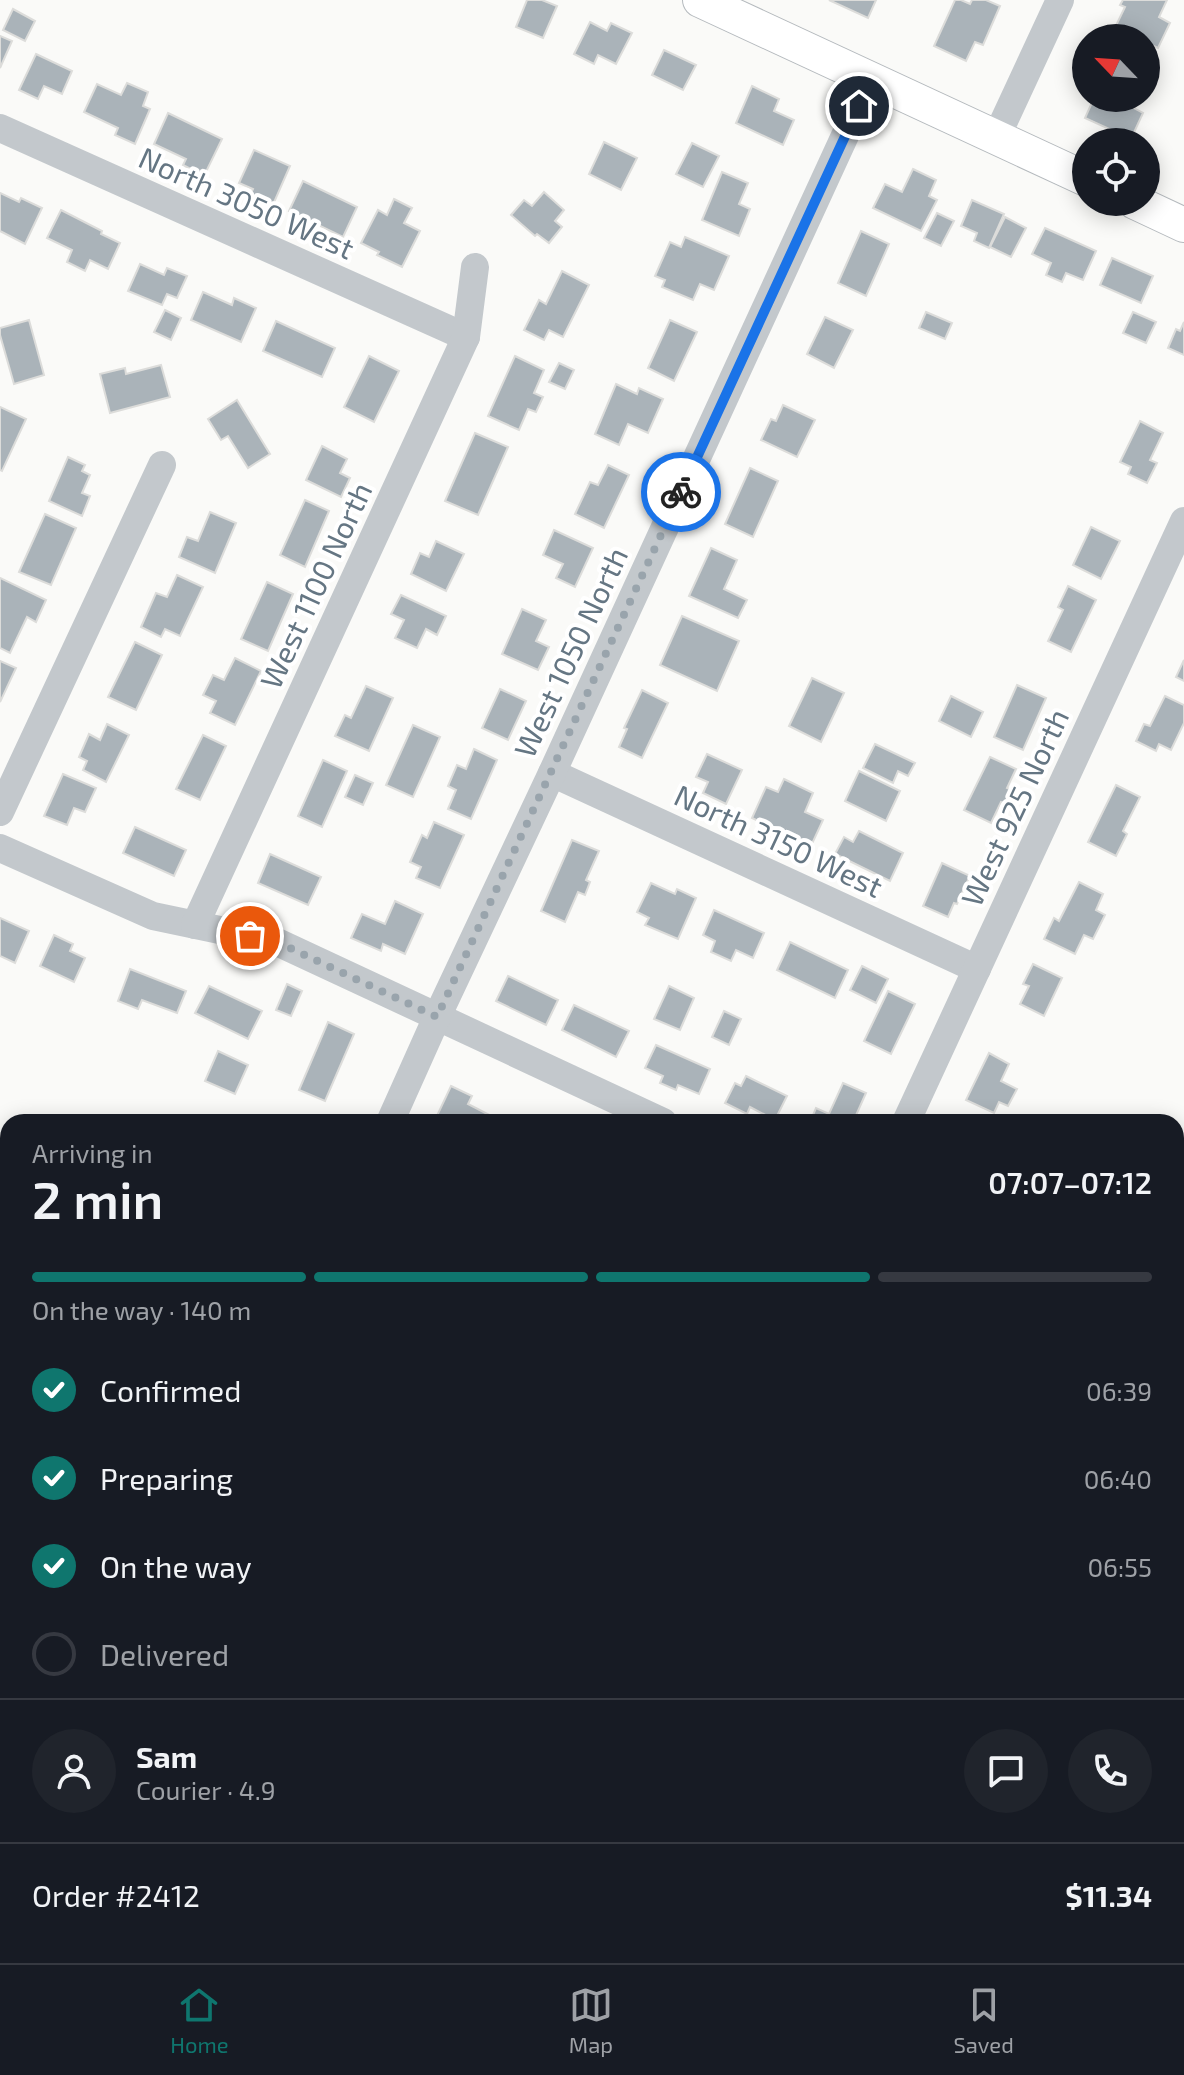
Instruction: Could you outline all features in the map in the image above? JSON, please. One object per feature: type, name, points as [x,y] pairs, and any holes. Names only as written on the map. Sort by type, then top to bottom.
[{"type":"main road","points":[[700,0],[1072,173]]},
{"type":"main road","points":[[1160,214],[1184,225]]},
{"type":"street","points":[[996,138],[1060,0]]},
{"type":"street","name":"West 1050 North","points":[[394,1114],[871,79]]},
{"type":"street","name":"North 3050 West","points":[[0,128],[466,337]]},
{"type":"street","name":"West 1100 North","points":[[195,925],[466,337],[475,267]]},
{"type":"street","points":[[0,812],[162,465]]},
{"type":"street","name":"West 925 North","points":[[910,1114],[1184,521]]},
{"type":"street","name":"North 3150 West","points":[[552,773],[977,969]]},
{"type":"street","points":[[0,848],[153,916],[277,942],[646,1114]]},
{"type":"building","points":[[527,0],[542,0],[557,6],[543,38],[516,27]]},
{"type":"building","points":[[829,0],[876,0],[868,18]]},
{"type":"building","points":[[955,0],[970,4],[972,0],[986,0],[1000,6],[983,45],[975,42],[966,61],[934,46]]},
{"type":"building","points":[[1123,0],[1167,0],[1159,17],[1170,23],[1160,44],[1160,24],[1117,24],[1125,7],[1120,5]]},
{"type":"building","points":[[13,9],[35,21],[25,41],[3,30]]},
{"type":"building","points":[[590,22],[607,31],[611,23],[632,33],[616,64],[598,55],[594,64],[574,54]]},
{"type":"building","points":[[0,36],[12,41],[0,68]]},
{"type":"building","points":[[664,50],[696,65],[683,90],[652,75]]},
{"type":"building","points":[[36,54],[72,71],[62,94],[44,86],[38,99],[19,90]]},
{"type":"building","points":[[127,83],[148,92],[143,106],[150,109],[135,144],[115,135],[118,128],[84,112],[97,84],[121,95]]},
{"type":"building","points":[[752,86],[779,99],[774,111],[794,120],[783,145],[736,123]]},
{"type":"building","points":[[1088,112],[1143,113],[1136,128],[1107,128],[1085,118]]},
{"type":"building","points":[[168,113],[222,139],[204,176],[183,165],[186,159],[154,144]]},
{"type":"building","points":[[604,142],[637,158],[621,190],[589,174]]},
{"type":"building","points":[[692,143],[719,156],[703,187],[676,174]]},
{"type":"building","points":[[254,150],[290,166],[272,207],[249,197],[253,189],[239,183]]},
{"type":"building","points":[[913,169],[936,180],[929,196],[937,200],[921,231],[873,208],[885,184],[902,192]]},
{"type":"building","points":[[722,172],[748,183],[739,204],[750,209],[739,236],[702,220]]},
{"type":"building","points":[[303,181],[357,207],[343,237],[289,211]]},
{"type":"building","points":[[544,192],[564,210],[555,221],[562,227],[549,243],[537,234],[535,236],[511,215],[524,200],[532,206]]},
{"type":"building","points":[[0,193],[42,208],[25,244],[0,231]]},
{"type":"building","points":[[394,199],[412,208],[404,223],[420,231],[402,267],[361,243],[378,210],[387,215]]},
{"type":"building","points":[[972,200],[1004,214],[989,248],[974,241],[977,233],[961,226]]},
{"type":"building","points":[[61,210],[120,243],[108,269],[90,260],[85,271],[67,262],[72,250],[47,238]]},
{"type":"building","points":[[937,213],[954,221],[941,246],[924,238]]},
{"type":"building","points":[[1005,217],[1026,228],[1011,257],[990,247]]},
{"type":"building","points":[[1045,228],[1096,251],[1083,280],[1066,273],[1062,282],[1046,275],[1051,263],[1032,254]]},
{"type":"building","points":[[861,231],[889,244],[866,296],[838,283]]},
{"type":"building","points":[[685,237],[729,256],[714,290],[700,284],[693,300],[662,287],[665,280],[655,276],[670,242],[681,247]]},
{"type":"building","points":[[1112,258],[1153,276],[1141,303],[1100,285]]},
{"type":"building","points":[[140,264],[164,275],[167,268],[187,276],[177,298],[167,294],[162,305],[128,291]]},
{"type":"building","points":[[562,271],[589,285],[563,337],[549,330],[544,340],[524,330],[539,300],[546,304]]},
{"type":"building","points":[[203,292],[232,305],[234,298],[256,308],[241,342],[191,320]]},
{"type":"building","points":[[165,310],[181,318],[171,340],[154,332]]},
{"type":"building","points":[[926,312],[952,323],[945,339],[919,328]]},
{"type":"building","points":[[1133,312],[1156,322],[1146,343],[1123,333]]},
{"type":"building","points":[[825,317],[853,330],[834,368],[807,354]]},
{"type":"building","points":[[29,320],[44,375],[14,384],[0,328]]},
{"type":"building","points":[[670,320],[697,332],[674,381],[648,368]]},
{"type":"building","points":[[276,321],[335,348],[322,377],[263,351]]},
{"type":"building","points":[[1184,322],[1184,355],[1168,348],[1176,329],[1180,331]]},
{"type":"building","points":[[369,356],[399,371],[374,422],[344,407]]},
{"type":"building","points":[[515,356],[544,370],[534,393],[543,397],[536,412],[528,409],[519,430],[488,416]]},
{"type":"building","points":[[559,363],[574,370],[565,389],[549,382]]},
{"type":"building","points":[[161,365],[170,397],[110,413],[100,374],[125,368],[126,374]]},
{"type":"building","points":[[616,384],[637,394],[639,388],[663,399],[648,433],[628,424],[619,445],[595,434]]},
{"type":"building","points":[[237,400],[270,454],[248,468],[228,436],[221,440],[208,419]]},
{"type":"building","points":[[783,405],[815,420],[797,457],[761,440],[771,419],[776,421]]},
{"type":"building","points":[[0,407],[26,419],[2,471],[0,470]]},
{"type":"building","points":[[1140,421],[1163,433],[1150,460],[1157,463],[1147,483],[1128,474],[1131,467],[1120,462]]},
{"type":"building","points":[[475,433],[508,447],[478,515],[445,501]]},
{"type":"building","points":[[322,446],[347,459],[340,473],[350,478],[341,497],[306,480]]},
{"type":"building","points":[[68,457],[85,465],[82,471],[90,475],[82,493],[90,496],[82,516],[49,501]]},
{"type":"building","points":[[608,465],[629,475],[604,528],[575,514],[590,482],[598,485]]},
{"type":"building","points":[[750,468],[778,481],[753,537],[725,524]]},
{"type":"building","points":[[305,500],[329,511],[305,567],[280,555]]},
{"type":"building","points":[[210,512],[236,523],[215,573],[179,557],[187,537],[198,541]]},
{"type":"building","points":[[45,514],[76,528],[51,585],[19,572]]},
{"type":"building","points":[[1091,527],[1120,541],[1101,579],[1073,565]]},
{"type":"building","points":[[554,530],[593,548],[575,587],[556,578],[563,564],[543,555]]},
{"type":"building","points":[[436,541],[464,554],[446,591],[411,574],[420,553],[429,557]]},
{"type":"building","points":[[711,548],[737,560],[724,589],[747,600],[738,618],[689,596]]},
{"type":"building","points":[[177,575],[203,587],[180,636],[165,629],[161,637],[141,627],[156,593],[167,597]]},
{"type":"building","points":[[0,578],[46,600],[36,622],[27,617],[10,653],[0,648]]},
{"type":"building","points":[[267,582],[293,594],[268,651],[241,639]]},
{"type":"building","points":[[1068,586],[1096,600],[1071,652],[1048,641],[1063,610],[1058,607]]},
{"type":"building","points":[[401,595],[446,616],[437,635],[426,629],[417,648],[395,638],[404,620],[391,614]]},
{"type":"building","points":[[522,609],[546,620],[536,641],[549,647],[538,670],[502,654]]},
{"type":"building","points":[[682,616],[739,641],[717,691],[660,665]]},
{"type":"building","points":[[135,642],[162,655],[136,710],[108,697]]},
{"type":"building","points":[[235,658],[261,671],[235,725],[210,713],[216,701],[203,695],[213,675],[224,680]]},
{"type":"building","points":[[1184,660],[1184,681],[1176,677]]},
{"type":"building","points":[[0,661],[16,668],[0,702]]},
{"type":"building","points":[[812,678],[844,693],[821,742],[789,726]]},
{"type":"building","points":[[1017,685],[1046,698],[1023,750],[994,737]]},
{"type":"building","points":[[366,686],[393,698],[369,751],[335,736],[345,715],[351,718]]},
{"type":"building","points":[[500,689],[526,701],[508,740],[482,728]]},
{"type":"building","points":[[642,690],[668,703],[642,758],[619,747],[627,729],[624,728]]},
{"type":"building","points":[[951,696],[983,712],[971,737],[939,721]]},
{"type":"building","points":[[1165,696],[1184,705],[1184,723],[1171,750],[1159,744],[1156,751],[1136,741],[1144,724],[1150,726]]},
{"type":"building","points":[[107,724],[129,735],[106,782],[83,770],[87,761],[79,757],[89,734],[100,740]]},
{"type":"building","points":[[413,725],[440,737],[413,797],[386,785]]},
{"type":"building","points":[[203,735],[226,746],[200,800],[176,789]]},
{"type":"building","points":[[875,744],[915,763],[908,776],[898,771],[893,783],[863,768]]},
{"type":"building","points":[[474,749],[497,760],[471,819],[448,809],[456,790],[448,786],[457,765],[466,769]]},
{"type":"building","points":[[707,754],[742,770],[726,804],[703,793],[708,782],[696,777]]},
{"type":"building","points":[[990,757],[1016,769],[1007,788],[1012,790],[1006,804],[1001,802],[991,823],[964,810]]},
{"type":"building","points":[[323,760],[347,771],[322,827],[298,816]]},
{"type":"building","points":[[859,771],[900,791],[886,821],[845,801]]},
{"type":"building","points":[[63,774],[96,788],[85,812],[74,808],[67,825],[44,816]]},
{"type":"building","points":[[355,775],[373,783],[363,805],[345,797]]},
{"type":"building","points":[[784,779],[813,793],[805,812],[823,820],[811,846],[752,818],[766,787],[778,792]]},
{"type":"building","points":[[1116,785],[1140,797],[1123,831],[1127,834],[1116,856],[1088,842]]},
{"type":"building","points":[[434,822],[464,835],[440,888],[416,878],[421,867],[410,862],[422,835],[427,838]]},
{"type":"building","points":[[135,827],[186,850],[174,876],[123,853]]},
{"type":"building","points":[[859,831],[903,853],[890,881],[835,854],[844,837],[853,842]]},
{"type":"building","points":[[572,840],[599,851],[586,880],[590,882],[585,895],[578,892],[565,922],[541,911]]},
{"type":"building","points":[[270,854],[321,877],[308,905],[258,883]]},
{"type":"building","points":[[942,863],[970,876],[948,917],[923,906]]},
{"type":"building","points":[[1079,882],[1103,894],[1096,910],[1105,915],[1093,939],[1084,935],[1075,954],[1044,939],[1054,918],[1059,921]]},
{"type":"building","points":[[651,883],[675,894],[677,889],[696,898],[678,939],[645,925],[649,918],[637,912]]},
{"type":"building","points":[[395,901],[423,914],[405,954],[383,944],[381,951],[351,938],[362,914],[385,924]]},
{"type":"building","points":[[714,910],[764,933],[753,958],[736,950],[731,961],[711,952],[715,941],[703,935]]},
{"type":"building","points":[[0,918],[29,931],[15,963],[0,956]]},
{"type":"building","points":[[54,935],[73,944],[70,951],[85,958],[74,982],[40,966]]},
{"type":"building","points":[[790,942],[848,970],[835,998],[777,970]]},
{"type":"building","points":[[1033,964],[1062,978],[1044,1016],[1020,1004],[1029,986],[1023,984]]},
{"type":"building","points":[[862,966],[888,979],[876,1003],[850,990]]},
{"type":"building","points":[[130,969],[186,991],[177,1013],[142,1000],[138,1009],[118,1001]]},
{"type":"building","points":[[508,976],[558,1000],[546,1025],[496,1001]]},
{"type":"building","points":[[287,984],[302,991],[291,1016],[276,1010]]},
{"type":"building","points":[[209,986],[262,1011],[248,1039],[195,1013]]},
{"type":"building","points":[[669,986],[694,998],[680,1030],[654,1019]]},
{"type":"building","points":[[888,991],[915,1004],[891,1054],[864,1041]]},
{"type":"building","points":[[574,1005],[629,1031],[616,1057],[562,1030]]},
{"type":"building","points":[[724,1011],[741,1019],[729,1045],[712,1037]]},
{"type":"building","points":[[328,1022],[354,1034],[325,1101],[299,1090]]},
{"type":"building","points":[[656,1045],[710,1069],[699,1094],[678,1085],[676,1090],[660,1083],[663,1076],[645,1068]]},
{"type":"building","points":[[218,1051],[248,1065],[235,1094],[205,1081]]},
{"type":"building","points":[[989,1053],[1009,1064],[1001,1081],[1017,1089],[1008,1106],[999,1102],[994,1113],[966,1100]]},
{"type":"building","points":[[746,1076],[787,1096],[778,1114],[763,1114],[750,1107],[747,1114],[725,1103],[735,1083],[741,1086]]},
{"type":"building","points":[[843,1083],[866,1093],[857,1114],[829,1114]]},
{"type":"building","points":[[451,1086],[472,1096],[468,1104],[487,1114],[438,1114]]},
{"type":"building","points":[[816,1108],[829,1114],[813,1114]]},
{"type":"way so far","points":[[250,936],[277,942],[437,1017],[681,492]]},
{"type":"route","points":[[681,492],[859,106]]}]
